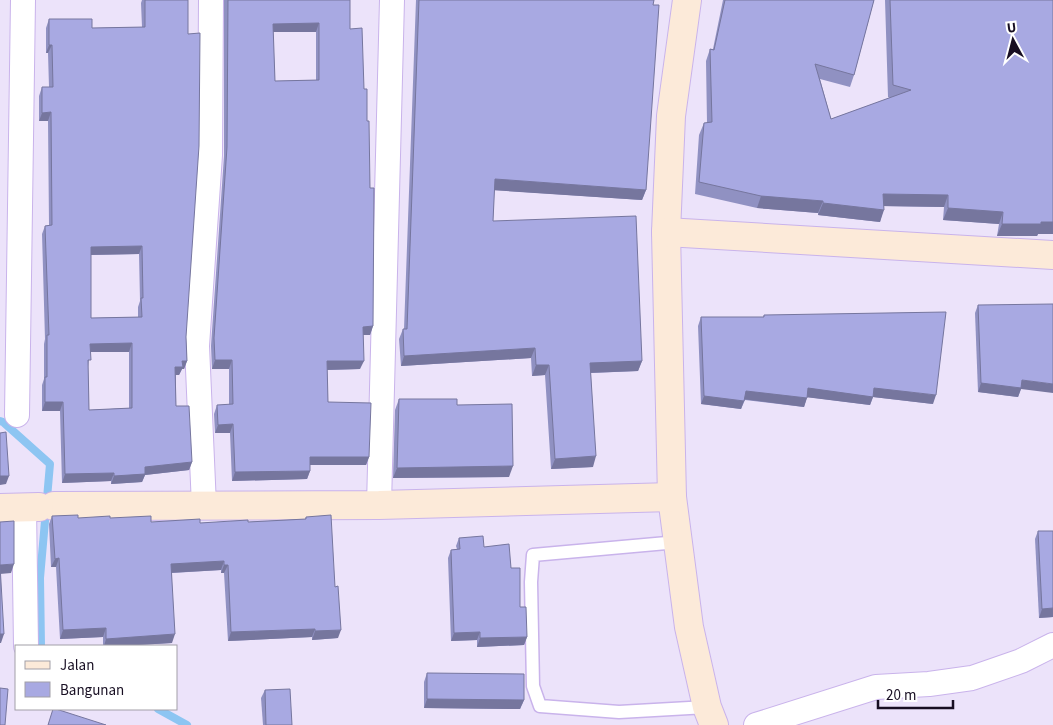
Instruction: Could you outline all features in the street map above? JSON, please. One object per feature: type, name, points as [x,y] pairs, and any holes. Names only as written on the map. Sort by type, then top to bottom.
[{"type":"street","points":[[17,415],[23,0]]},
{"type":"street","points":[[204,506],[197,346],[210,155],[211,0]]},
{"type":"street","points":[[379,505],[392,0]]},
{"type":"street","points":[[687,0],[672,116],[666,232],[672,497],[689,627],[710,716]]},
{"type":"street","points":[[666,232],[1053,255]]},
{"type":"street","points":[[26,645],[29,507],[379,505],[672,497]]},
{"type":"street","points":[[756,725],[876,687],[929,684],[972,678],[1021,661],[1053,645]]},
{"type":"lane","points":[[678,542],[533,555],[531,582],[533,686],[540,706],[710,716]]},
{"type":"building","points":[[145,0],[188,0],[188,34],[200,33],[199,146],[186,337],[187,361],[182,361],[183,367],[175,367],[176,406],[189,406],[192,462],[145,467],[145,474],[114,476],[114,473],[65,474],[63,402],[45,402],[47,335],[49,335],[45,226],[52,225],[51,112],[42,113],[42,87],[53,87],[52,45],[49,45],[49,19],[92,19],[92,28],[145,27]],"holes":[[[142,246],[142,317],[91,318],[91,247]],[[132,343],[132,408],[89,410],[88,360],[91,360],[90,344]]]},
{"type":"building","points":[[228,0],[350,0],[350,29],[362,28],[364,89],[367,89],[367,121],[369,121],[370,188],[374,188],[373,326],[363,327],[364,361],[327,361],[328,402],[371,403],[369,457],[310,457],[310,471],[235,472],[233,424],[218,425],[217,405],[233,404],[232,360],[215,360],[214,338],[227,147]],"holes":[[[319,23],[319,80],[275,81],[273,24]]]},
{"type":"building","points":[[419,0],[654,0],[653,5],[659,5],[646,190],[495,179],[493,221],[636,216],[642,361],[590,363],[596,456],[555,459],[549,365],[536,365],[535,348],[404,356],[403,329],[407,329]]},
{"type":"building","points":[[725,0],[874,0],[854,75],[815,64],[831,119],[911,90],[893,85],[890,0],[1053,0],[1053,222],[1041,222],[1041,224],[1002,224],[1003,212],[948,208],[948,195],[883,194],[884,210],[823,203],[823,201],[761,196],[699,182],[704,123],[712,122],[710,49],[714,50]]},
{"type":"building","points":[[1053,304],[1053,384],[1022,380],[1021,388],[981,383],[978,305]]},
{"type":"building","points":[[946,312],[936,395],[874,388],[873,397],[808,388],[807,398],[746,391],[744,401],[704,396],[701,317]]},
{"type":"building","points":[[399,399],[457,399],[457,405],[512,404],[513,466],[397,468]]},
{"type":"building","points":[[6,432],[9,476],[0,476],[0,433]]},
{"type":"building","points":[[78,515],[78,518],[151,516],[151,522],[200,519],[200,523],[306,519],[306,517],[331,515],[335,587],[338,586],[341,630],[231,632],[228,565],[224,565],[224,561],[171,564],[175,634],[106,639],[106,628],[63,630],[59,558],[55,559],[52,516]]},
{"type":"building","points":[[14,521],[14,564],[0,565],[0,522]]},
{"type":"building","points":[[1038,531],[1053,531],[1053,608],[1042,609]]},
{"type":"building","points":[[483,536],[484,547],[509,544],[511,568],[520,568],[520,607],[526,607],[527,637],[480,638],[480,632],[454,633],[451,550],[460,549],[459,538]]},
{"type":"building","points":[[0,565],[4,634],[0,634]]},
{"type":"building","points":[[427,673],[524,674],[524,700],[427,699]]},
{"type":"building","points":[[0,688],[8,689],[5,725],[0,725]]},
{"type":"building","points":[[290,689],[292,725],[266,725],[265,690]]},
{"type":"building","points":[[53,710],[59,710],[106,725],[48,725]]},
{"type":"waterway","points":[[0,421],[50,464],[40,578],[41,645]]},
{"type":"waterway","points":[[160,710],[187,725]]}]
